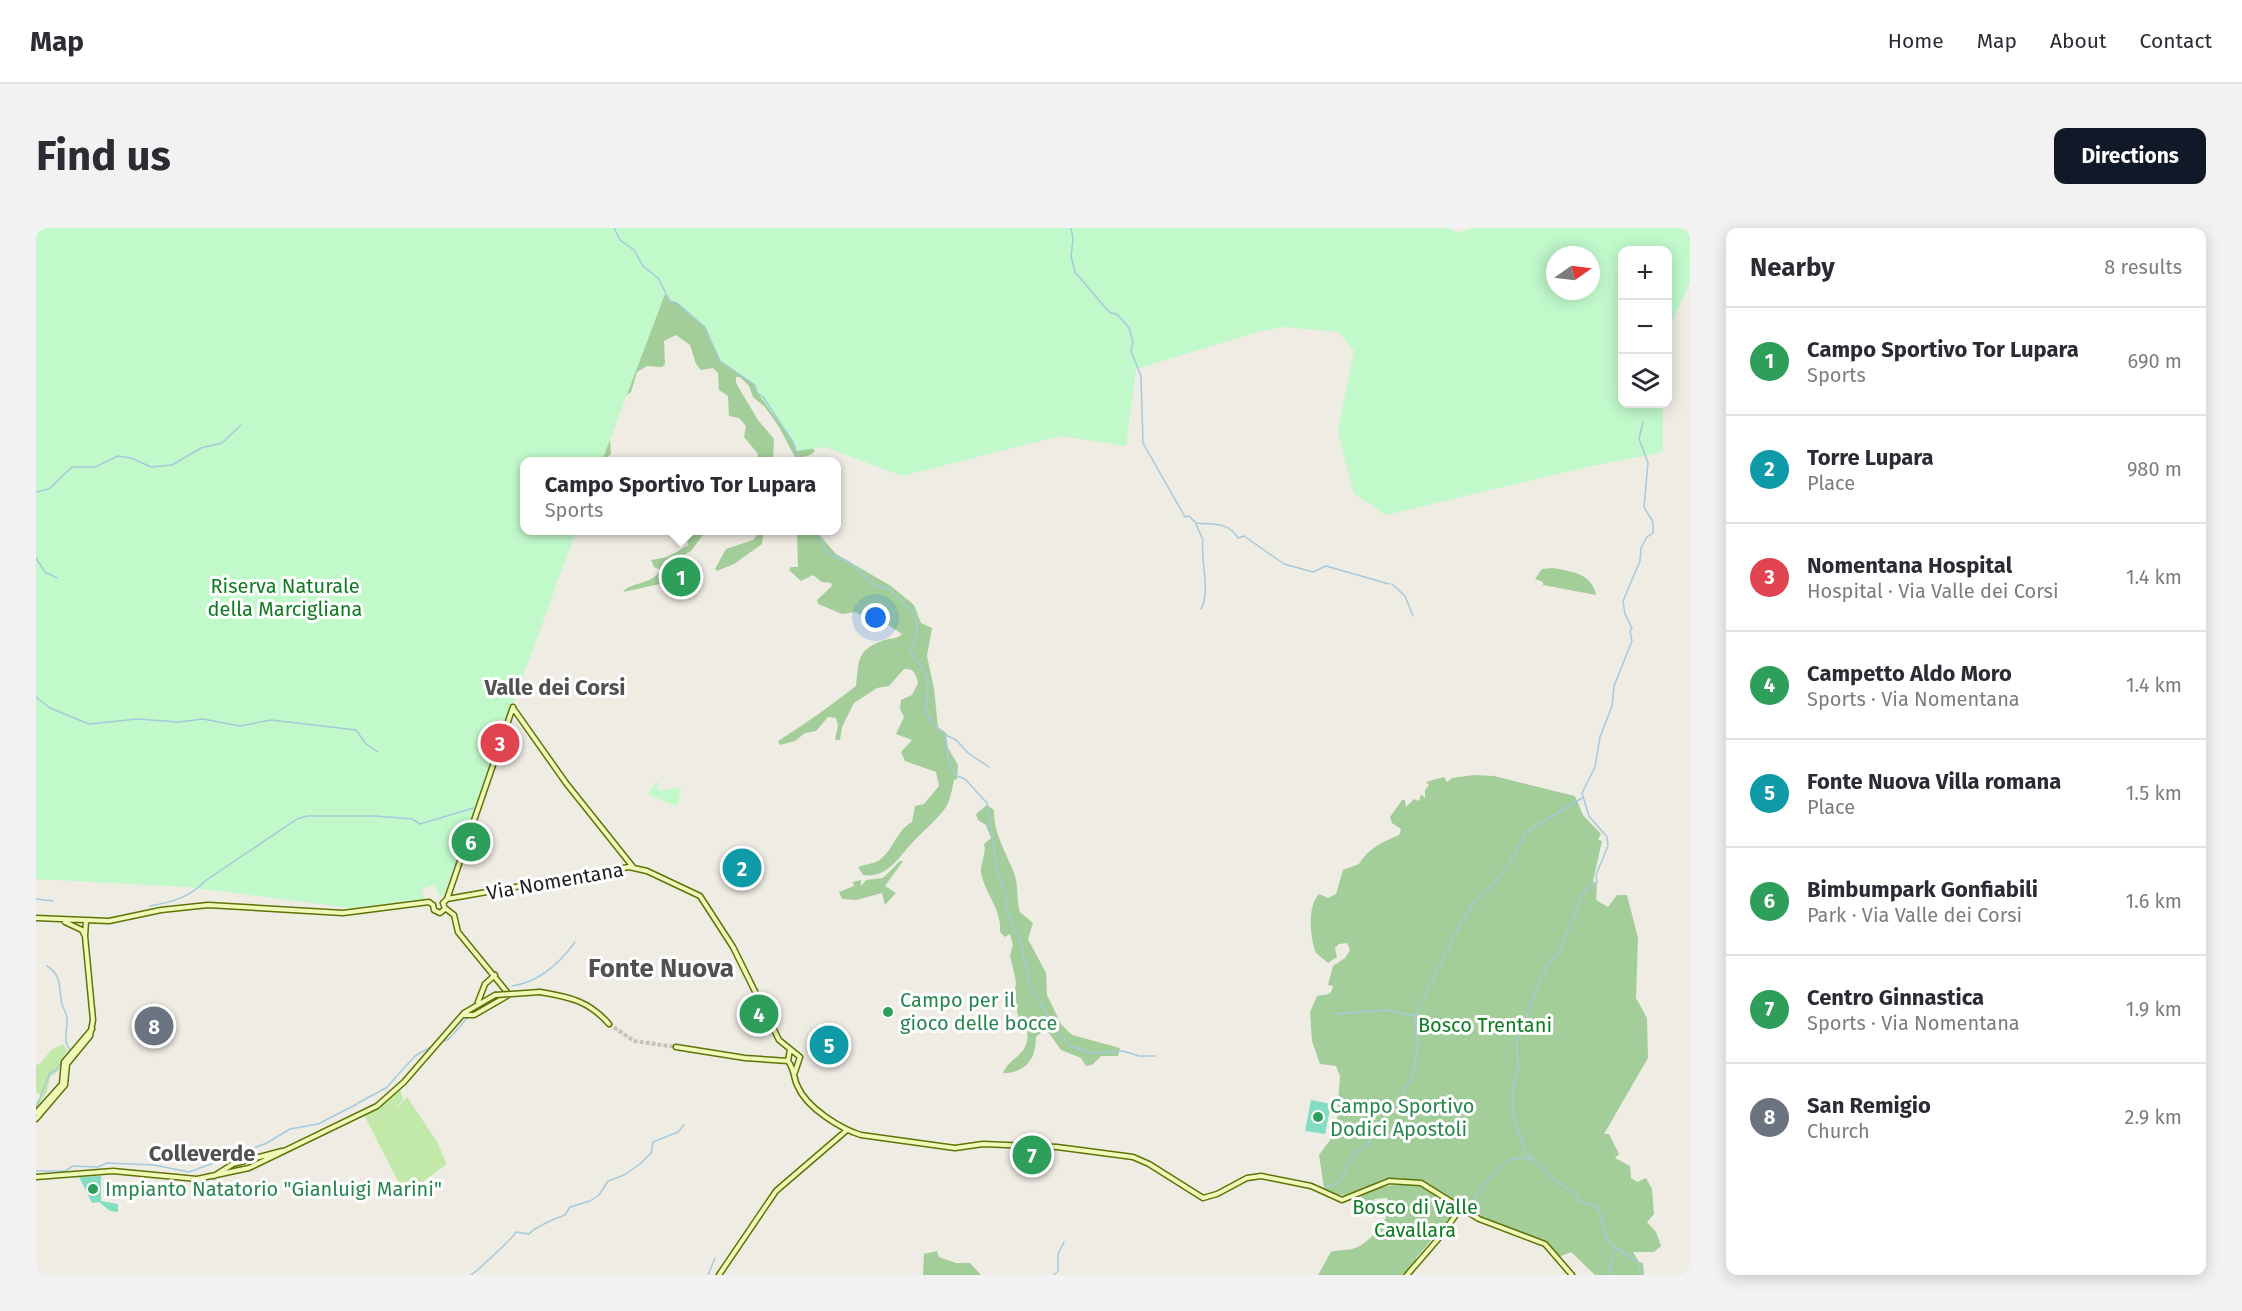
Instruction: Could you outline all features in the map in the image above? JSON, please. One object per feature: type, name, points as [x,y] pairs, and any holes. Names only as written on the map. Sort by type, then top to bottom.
[{"type":"street","points":[[434,905],[433,909],[437,913],[443,912],[513,708],[560,774],[633,867]]},
{"type":"street","name":"Via Nomentana","points":[[447,899],[633,867],[700,896],[733,947],[779,1040],[793,1054]]},
{"type":"street","points":[[434,905],[438,901],[454,916],[458,932],[506,988],[507,996],[472,1015],[462,1015]]},
{"type":"street","points":[[36,918],[109,921],[189,906],[250,906],[329,913],[429,902],[434,905]]},
{"type":"street","points":[[62,920],[79,928],[85,936]]},
{"type":"street","points":[[79,928],[84,921]]},
{"type":"street","points":[[36,1119],[66,1085],[67,1064],[89,1037],[93,1025],[84,921]]},
{"type":"street","points":[[478,1003],[483,988],[495,975]]},
{"type":"street","points":[[483,988],[493,995]]},
{"type":"street","points":[[36,1177],[113,1171],[193,1179],[210,1178],[238,1171],[289,1150],[381,1102],[404,1082],[462,1015],[471,1007],[493,995],[540,992],[582,1001],[609,1024]]},
{"type":"street","points":[[471,1007],[472,1015]]},
{"type":"street","points":[[36,1113],[62,1084],[64,1062],[93,1025]]},
{"type":"street","points":[[676,1047],[745,1059],[792,1064],[800,1059],[793,1054],[792,1064],[796,1085],[802,1095],[847,1130],[871,1137],[955,1148],[983,1144],[1057,1148],[1135,1158],[1203,1198],[1217,1194],[1247,1178],[1259,1176],[1311,1186],[1342,1200],[1385,1182],[1413,1181],[1426,1185],[1488,1223],[1545,1244],[1572,1275]]},
{"type":"street","points":[[719,1275],[776,1191],[847,1130]]},
{"type":"street","points":[[210,1178],[233,1164],[289,1150]]},
{"type":"street","points":[[198,1186],[203,1178]]},
{"type":"street","points":[[193,1179],[199,1192]]},
{"type":"street","points":[[1407,1275],[1444,1233],[1461,1208]]},
{"type":"green space","name":"Riserva Naturale della Marcigliana","points":[[36,228],[1448,228],[1458,233],[1472,228],[1690,228],[1690,282],[1672,322],[1672,246],[1618,246],[1618,408],[1663,408],[1663,452],[1587,467],[1386,515],[1354,494],[1338,431],[1354,351],[1339,332],[1282,327],[1258,332],[1136,369],[1126,446],[1061,436],[902,476],[825,447],[797,451],[755,385],[720,361],[705,327],[677,303],[670,301],[665,294],[604,457],[520,457],[520,535],[575,535],[444,894],[440,897],[435,885],[421,889],[425,899],[350,908],[188,887],[36,879]]},
{"type":"green space","points":[[598,228],[682,298],[815,451],[806,456],[795,457],[765,407],[753,397],[749,386],[740,377],[736,377],[736,383],[758,420],[774,439],[773,457],[758,457],[758,454],[744,437],[746,426],[739,418],[729,416],[728,396],[719,390],[718,373],[713,368],[701,370],[696,364],[690,345],[676,335],[664,341],[665,364],[662,367],[647,366],[637,372],[631,392],[624,397],[610,439],[611,454],[607,457],[527,457]]},
{"type":"green space","points":[[683,535],[703,535],[691,551],[671,562],[660,584],[623,592],[657,575],[661,570],[654,567],[651,560],[667,557],[689,545]]},
{"type":"green space","points":[[757,535],[763,535],[762,544],[734,564],[717,571],[715,569],[726,549],[753,540]]},
{"type":"green space","points":[[797,535],[819,535],[836,554],[891,586],[914,605],[921,623],[932,628],[927,656],[934,689],[938,727],[946,733],[948,748],[958,765],[957,779],[954,780],[948,804],[939,816],[892,865],[872,875],[863,875],[858,867],[876,862],[885,855],[907,825],[912,822],[915,806],[924,804],[939,786],[936,772],[905,761],[901,752],[912,740],[896,734],[904,717],[900,709],[901,700],[912,695],[918,683],[914,672],[904,669],[889,686],[877,688],[854,703],[842,727],[840,740],[835,740],[838,725],[836,718],[828,717],[816,731],[805,733],[795,741],[780,745],[778,741],[856,686],[860,658],[868,648],[902,634],[884,622],[867,620],[856,612],[842,614],[818,604],[817,600],[832,586],[831,583],[822,582],[813,575],[801,581],[789,570],[791,567],[798,567]]},
{"type":"green space","points":[[675,561],[693,564],[687,594],[669,590]]},
{"type":"green space","points":[[1552,568],[1579,574],[1590,582],[1596,595],[1543,585],[1543,582],[1535,579],[1542,569]]},
{"type":"green space","name":"Bosco Trentani","points":[[1474,775],[1494,776],[1575,796],[1583,815],[1601,834],[1598,840],[1602,841],[1593,881],[1597,884],[1596,900],[1608,907],[1617,895],[1627,895],[1638,938],[1636,998],[1647,1018],[1648,1058],[1604,1134],[1609,1134],[1619,1154],[1615,1158],[1630,1166],[1631,1178],[1637,1182],[1646,1178],[1652,1189],[1654,1214],[1647,1222],[1656,1232],[1661,1246],[1654,1252],[1633,1252],[1639,1262],[1643,1263],[1644,1275],[1595,1275],[1571,1252],[1559,1257],[1546,1242],[1478,1217],[1420,1180],[1382,1180],[1351,1196],[1333,1194],[1324,1188],[1319,1155],[1336,1132],[1340,1076],[1336,1066],[1320,1064],[1312,1041],[1310,1012],[1317,996],[1331,992],[1333,986],[1328,985],[1333,966],[1345,958],[1350,950],[1347,943],[1339,944],[1335,948],[1337,957],[1328,963],[1316,953],[1311,931],[1311,914],[1315,899],[1319,894],[1328,898],[1336,894],[1343,870],[1359,864],[1371,850],[1399,835],[1401,829],[1392,823],[1390,817],[1402,800],[1405,800],[1406,807],[1414,799],[1419,801],[1421,794],[1425,798],[1425,790],[1429,785],[1426,782],[1444,777],[1447,782],[1452,778]]},
{"type":"green space","points":[[658,782],[658,791],[681,788],[677,806],[648,795]]},
{"type":"green space","points":[[987,805],[994,810],[998,834],[1016,878],[1020,912],[1033,923],[1028,939],[1046,973],[1047,995],[1061,1024],[1072,1035],[1120,1048],[1118,1056],[1101,1056],[1092,1065],[1086,1066],[1081,1058],[1061,1050],[1046,1029],[1036,1037],[1034,1052],[1028,1063],[1018,1070],[1003,1073],[1026,1045],[1027,1028],[1021,1028],[1014,998],[1016,982],[1010,955],[1013,945],[1010,934],[1005,937],[1000,932],[999,917],[981,873],[984,844],[991,838],[986,825],[978,820],[976,814]]},
{"type":"green space","points":[[900,861],[903,861],[885,886],[896,893],[885,905],[882,893],[856,900],[842,899],[839,892],[854,886],[853,882],[861,880],[861,886],[866,880],[883,878]]},
{"type":"green space","points":[[63,1044],[67,1051],[59,1064],[60,1069],[50,1077],[47,1092],[36,1110],[36,1102],[41,1096],[36,1091],[36,1065],[40,1064],[51,1050]]},
{"type":"green space","points":[[400,1089],[403,1099],[395,1110],[407,1097],[436,1140],[447,1164],[405,1195],[364,1115]]},
{"type":"green space","name":"Campo Sportivo Dodici Apostoli","points":[[1311,1100],[1331,1104],[1325,1134],[1305,1131]]},
{"type":"green space","name":"Impianto Natatorio \"Gianluigi Marini\"","points":[[101,1176],[101,1201],[118,1204],[118,1212],[110,1211],[99,1202],[92,1203],[79,1177]]},
{"type":"green space","name":"Bosco di Valle Cavallara","points":[[1418,1183],[1456,1208],[1456,1211],[1416,1258],[1416,1268],[1412,1275],[1318,1275],[1331,1252],[1352,1249],[1361,1245],[1380,1228],[1385,1220],[1389,1205],[1387,1198],[1374,1199],[1376,1207],[1371,1207],[1371,1204],[1361,1202],[1361,1196],[1381,1187]]},
{"type":"green space","points":[[937,1251],[939,1257],[956,1263],[970,1263],[981,1275],[923,1275],[924,1254]]},
{"type":"waterway","points":[[614,228],[620,240],[634,250],[643,266],[658,278],[670,301],[677,303],[705,327],[720,361],[755,385],[756,392],[763,397],[793,442],[798,457]]},
{"type":"waterway","points":[[1071,228],[1073,239],[1071,256],[1075,272],[1109,312],[1118,315],[1129,328],[1133,342],[1131,351],[1141,376],[1143,443],[1185,517],[1189,516],[1196,523],[1225,526],[1238,538],[1244,536],[1284,564],[1313,572],[1326,566],[1389,584]]},
{"type":"waterway","points":[[1641,1275],[1639,1263],[1610,1244],[1604,1234],[1603,1221],[1598,1207],[1580,1201],[1526,1152],[1514,1119],[1512,1090],[1518,1073],[1517,1041],[1537,987],[1547,966],[1561,948],[1583,894],[1589,886],[1597,883],[1596,875],[1608,846],[1607,837],[1589,816],[1582,793],[1595,767],[1600,737],[1612,706],[1614,686],[1632,641],[1630,631],[1632,628],[1625,614],[1623,601],[1640,561],[1641,548],[1647,537],[1653,533],[1653,522],[1644,507],[1648,463],[1639,439],[1643,422]]},
{"type":"waterway","points":[[36,492],[49,489],[72,467],[95,467],[118,456],[131,458],[151,467],[172,465],[201,448],[222,443],[241,425]]},
{"type":"waterway","points":[[1196,524],[1203,540],[1205,594],[1201,609]]},
{"type":"waterway","points":[[818,535],[826,550],[849,562],[875,586],[888,588],[917,616],[917,632],[911,650],[926,675],[928,684],[926,711],[935,726],[945,735],[949,762],[955,775],[965,779],[987,803],[998,874],[1006,893],[1006,909],[1020,941],[1030,984],[1056,1030],[1071,1046],[1091,1053],[1123,1051],[1139,1056],[1156,1056]]},
{"type":"waterway","points":[[36,558],[45,572],[57,578]]},
{"type":"waterway","points":[[1392,584],[1405,596],[1413,616]]},
{"type":"waterway","points":[[36,697],[50,708],[89,724],[137,719],[179,722],[203,719],[240,726],[271,720],[356,730],[366,744],[378,752]]},
{"type":"waterway","points":[[946,735],[956,740],[968,753],[989,767]]},
{"type":"waterway","points":[[1334,1014],[1388,1010],[1415,1016],[1461,923],[1475,901],[1490,888],[1510,863],[1526,832],[1582,798]]},
{"type":"waterway","points":[[150,906],[173,901],[186,895],[297,819],[307,816],[376,816],[412,819],[420,824],[474,808]]},
{"type":"waterway","points":[[36,899],[53,901]]},
{"type":"waterway","points":[[512,986],[540,976],[563,957],[575,942]]},
{"type":"waterway","points":[[36,1108],[50,1073],[56,1070],[70,1050],[66,1042],[67,1017],[62,1004],[58,978],[47,966]]},
{"type":"waterway","points":[[473,1013],[496,998]]},
{"type":"waterway","points":[[1324,1188],[1339,1183],[1354,1155],[1372,1140],[1378,1125],[1398,1103],[1415,1066],[1418,1044],[1415,1016]]},
{"type":"waterway","points":[[441,1042],[449,1039],[468,1017]]},
{"type":"waterway","points":[[358,1103],[386,1088],[415,1056],[436,1044]]},
{"type":"waterway","points":[[232,1156],[267,1143],[290,1129],[318,1124],[357,1104]]},
{"type":"waterway","points":[[471,1275],[516,1232],[529,1234],[551,1220],[565,1215],[570,1207],[590,1201],[599,1195],[608,1181],[624,1175],[640,1164],[651,1153],[653,1142],[678,1132],[684,1125]]},
{"type":"waterway","points":[[36,1171],[65,1171],[73,1166],[98,1167],[107,1163],[154,1165],[189,1172],[230,1157]]},
{"type":"waterway","points":[[1478,1208],[1475,1198],[1499,1168],[1509,1159],[1531,1158]]},
{"type":"waterway","points":[[1054,1275],[1058,1271],[1058,1254],[1064,1242]]},
{"type":"waterway","points":[[1609,1275],[1614,1250]]},
{"type":"waterway","points":[[708,1275],[715,1258]]},
{"type":"tunnel","points":[[609,1024],[634,1041],[676,1047]]},
{"type":"place","name":"Campo Sportivo Tor Lupara","points":[[681,577]]},
{"type":"place","name":"Nomentana Hospital","points":[[500,743]]},
{"type":"place","name":"Bimbumpark Gonfiabili","points":[[471,842]]},
{"type":"place","name":"Torre Lupara","points":[[742,868]]},
{"type":"place","name":"Campo per il gioco delle bocce","points":[[888,1012]]},
{"type":"place","name":"Campetto Aldo Moro","points":[[759,1014]]},
{"type":"place","name":"San Remigio","points":[[154,1026]]},
{"type":"place","name":"Fonte Nuova Villa romana","points":[[829,1045]]},
{"type":"place","name":"Campo Sportivo Dodici Apostoli","points":[[1318,1117]]},
{"type":"place","name":"Centro Ginnastica","points":[[1032,1155]]},
{"type":"place","name":"Impianto Natatorio \"Gianluigi Marini\"","points":[[93,1189]]},
{"type":"district","name":"Valle dei Corsi","points":[[555,687]]},
{"type":"district","name":"Fonte Nuova","points":[[661,968]]},
{"type":"district","name":"Colleverde","points":[[202,1153]]}]
